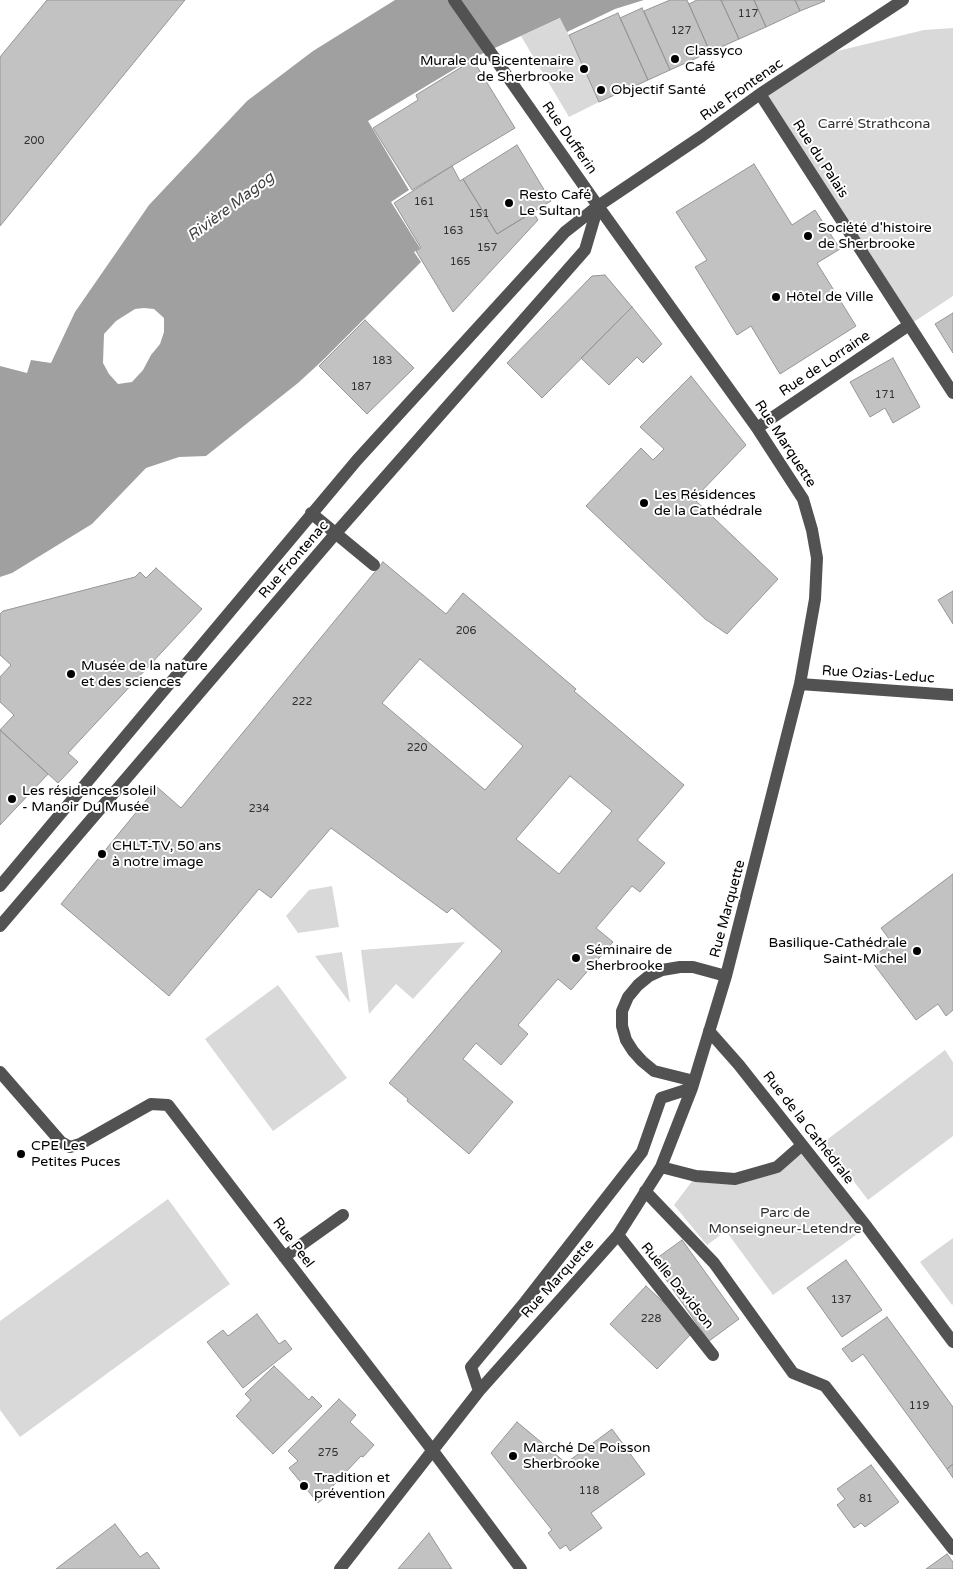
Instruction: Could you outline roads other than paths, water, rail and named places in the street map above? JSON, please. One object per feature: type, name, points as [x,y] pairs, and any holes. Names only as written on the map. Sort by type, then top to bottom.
[{"type":"street","name":"Rue Dufferin","points":[[454,0],[598,206]]},
{"type":"street","name":"Rue Frontenac","points":[[0,886],[363,452],[565,232],[598,206],[702,136],[760,94],[903,0]]},
{"type":"street","name":"Rue du Palais","points":[[760,94],[953,393]]},
{"type":"street","name":"Rue Frontenac","points":[[0,926],[336,533],[585,250],[598,206]]},
{"type":"street","name":"Rue Marquette","points":[[340,1569],[479,1391],[618,1235],[661,1167],[693,1084],[726,976],[800,684],[815,599],[817,558],[804,499],[757,428],[598,206]]},
{"type":"street","name":"Rue de Lorraine","points":[[757,428],[909,325]]},
{"type":"street","points":[[311,513],[374,565]]},
{"type":"street","name":"Rue Ozias-Leduc","points":[[800,684],[953,695]]},
{"type":"street","points":[[693,1084],[654,1071],[642,1061],[626,1040],[622,1026],[622,1011],[628,996],[638,984],[662,970],[693,967],[726,976]]},
{"type":"street","name":"Rue de la Cathédrale","points":[[708,1031],[739,1065],[867,1227],[953,1342]]},
{"type":"street","name":"Rue Peel","points":[[0,1072],[61,1142],[70,1147],[80,1144],[151,1104],[168,1105],[521,1569]]},
{"type":"street","points":[[479,1391],[472,1367],[642,1152],[661,1098],[693,1084]]},
{"type":"street","points":[[661,1167],[696,1176],[735,1179],[778,1167],[802,1145]]},
{"type":"street","points":[[645,1192],[714,1262],[793,1373],[825,1386],[953,1549]]},
{"type":"street","points":[[284,1256],[343,1216]]},
{"type":"street","name":"Ruelle Davidson","points":[[618,1235],[713,1355]]},
{"type":"water","name":"Rivière Magog","points":[[395,0],[644,0],[615,9],[567,32],[560,18],[473,58],[368,121],[409,190],[391,202],[420,248],[414,252],[421,262],[298,383],[206,456],[179,457],[146,468],[92,524],[12,573],[0,577],[0,366],[27,373],[31,360],[51,363],[75,312],[149,205],[247,101],[313,51]],"holes":[[[135,309],[154,309],[164,318],[164,332],[160,344],[151,355],[143,370],[132,382],[118,384],[109,374],[103,363],[104,334],[116,321]]]},
{"type":"place","name":"Classyco Café","points":[[675,59]]},
{"type":"place","name":"Murale du Bicentenaire de Sherbrooke","points":[[584,69]]},
{"type":"place","name":"Objectif Santé","points":[[601,90]]},
{"type":"place","name":"Resto Café Le Sultan","points":[[509,203]]},
{"type":"place","name":"Société d'histoire de Sherbrooke","points":[[808,236]]},
{"type":"place","name":"Hôtel de Ville","points":[[776,297]]},
{"type":"place","name":"Les Résidences de la Cathédrale","points":[[644,503]]},
{"type":"place","name":"Musée de la nature et des sciences","points":[[71,674]]},
{"type":"place","name":"Les résidences soleil - Manoir Du Musée","points":[[12,799]]},
{"type":"place","name":"CHLT-TV, 50 ans à notre image","points":[[102,854]]},
{"type":"place","name":"Basilique-Cathédrale Saint-Michel","points":[[917,951]]},
{"type":"place","name":"Séminaire de Sherbrooke","points":[[576,958]]},
{"type":"place","name":"CPE Les Petites Puces","points":[[21,1154]]},
{"type":"place","name":"Marché De Poisson Sherbrooke","points":[[513,1456]]},
{"type":"place","name":"Tradition et prévention","points":[[304,1486]]},
{"type":"park label","name":"Carré Strathcona","points":[[874,124]]},
{"type":"park label","name":"Parc de Monseigneur-Letendre","points":[[785,1222]]}]
